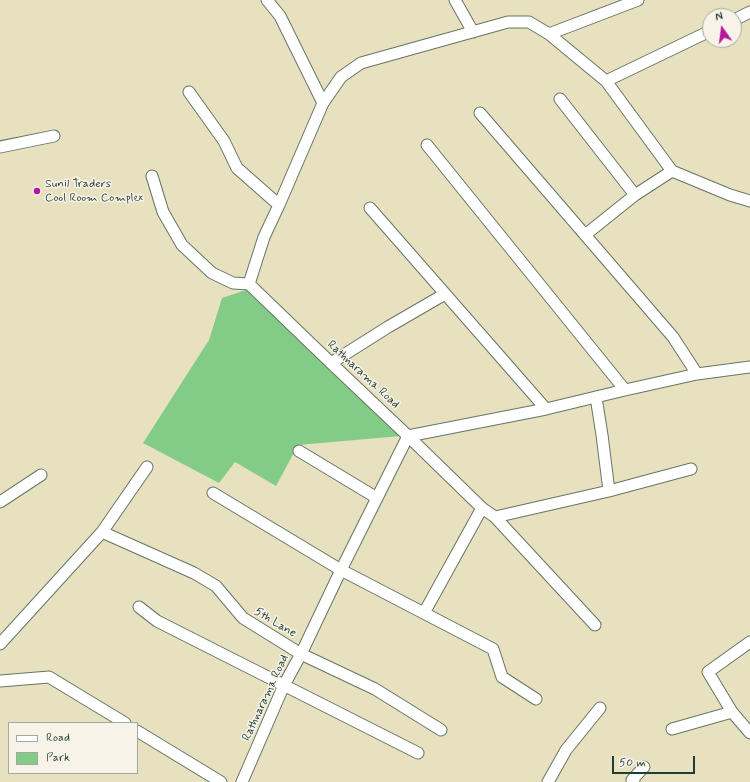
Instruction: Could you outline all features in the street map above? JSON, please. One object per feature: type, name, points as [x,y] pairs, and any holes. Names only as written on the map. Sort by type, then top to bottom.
[{"type":"street","points":[[267,0],[280,16],[323,103]]},
{"type":"street","points":[[454,0],[473,32]]},
{"type":"street","points":[[549,34],[638,0]]},
{"type":"street","points":[[152,176],[163,212],[182,245],[212,273],[233,283],[250,284],[264,237],[280,205],[323,103],[341,77],[361,63],[508,22],[528,22],[549,34],[606,81],[672,171],[730,195],[749,200]]},
{"type":"street","points":[[606,81],[702,35]]},
{"type":"street","points":[[189,92],[224,141],[237,168],[280,205]]},
{"type":"street","points":[[560,99],[635,195]]},
{"type":"street","points":[[480,113],[673,337],[697,374]]},
{"type":"street","points":[[0,148],[54,136]]},
{"type":"street","points":[[427,145],[625,390]]},
{"type":"street","points":[[585,235],[635,195],[672,171]]},
{"type":"street","points":[[370,208],[546,410]]},
{"type":"street","name":"Rathnarama Road","points":[[242,782],[284,685],[301,654],[408,436],[250,284]]},
{"type":"street","points":[[331,363],[388,327],[445,294]]},
{"type":"street","points":[[408,436],[546,410],[697,374],[750,367]]},
{"type":"street","points":[[596,397],[609,491]]},
{"type":"street","points":[[408,436],[482,508],[495,518],[595,625]]},
{"type":"street","points":[[299,451],[377,498]]},
{"type":"street","points":[[0,644],[102,532],[147,468]]},
{"type":"street","points":[[495,518],[609,491],[691,469]]},
{"type":"street","points":[[0,502],[41,475]]},
{"type":"street","points":[[213,493],[341,570],[493,649],[502,677],[536,699]]},
{"type":"street","points":[[424,613],[482,508]]},
{"type":"street","name":"5th Lane","points":[[102,532],[194,573],[216,586],[243,618],[301,654],[375,689],[441,730]]},
{"type":"street","points":[[139,607],[157,621],[418,753]]},
{"type":"street","points":[[750,642],[708,672],[732,712],[750,733]]},
{"type":"street","points":[[0,680],[49,677],[123,722]]},
{"type":"street","points":[[548,782],[566,750],[600,708]]},
{"type":"street","points":[[672,730],[732,712]]},
{"type":"street","points":[[138,732],[221,782]]},
{"type":"street","points":[[634,782],[632,780],[644,767]]},
{"type":"green space","points":[[246,290],[401,436],[298,445],[276,486],[235,462],[219,483],[143,443],[209,340],[222,298]]},
{"type":"place","name":"Sunil Traders Cool Room Complex","points":[[37,191]]}]
